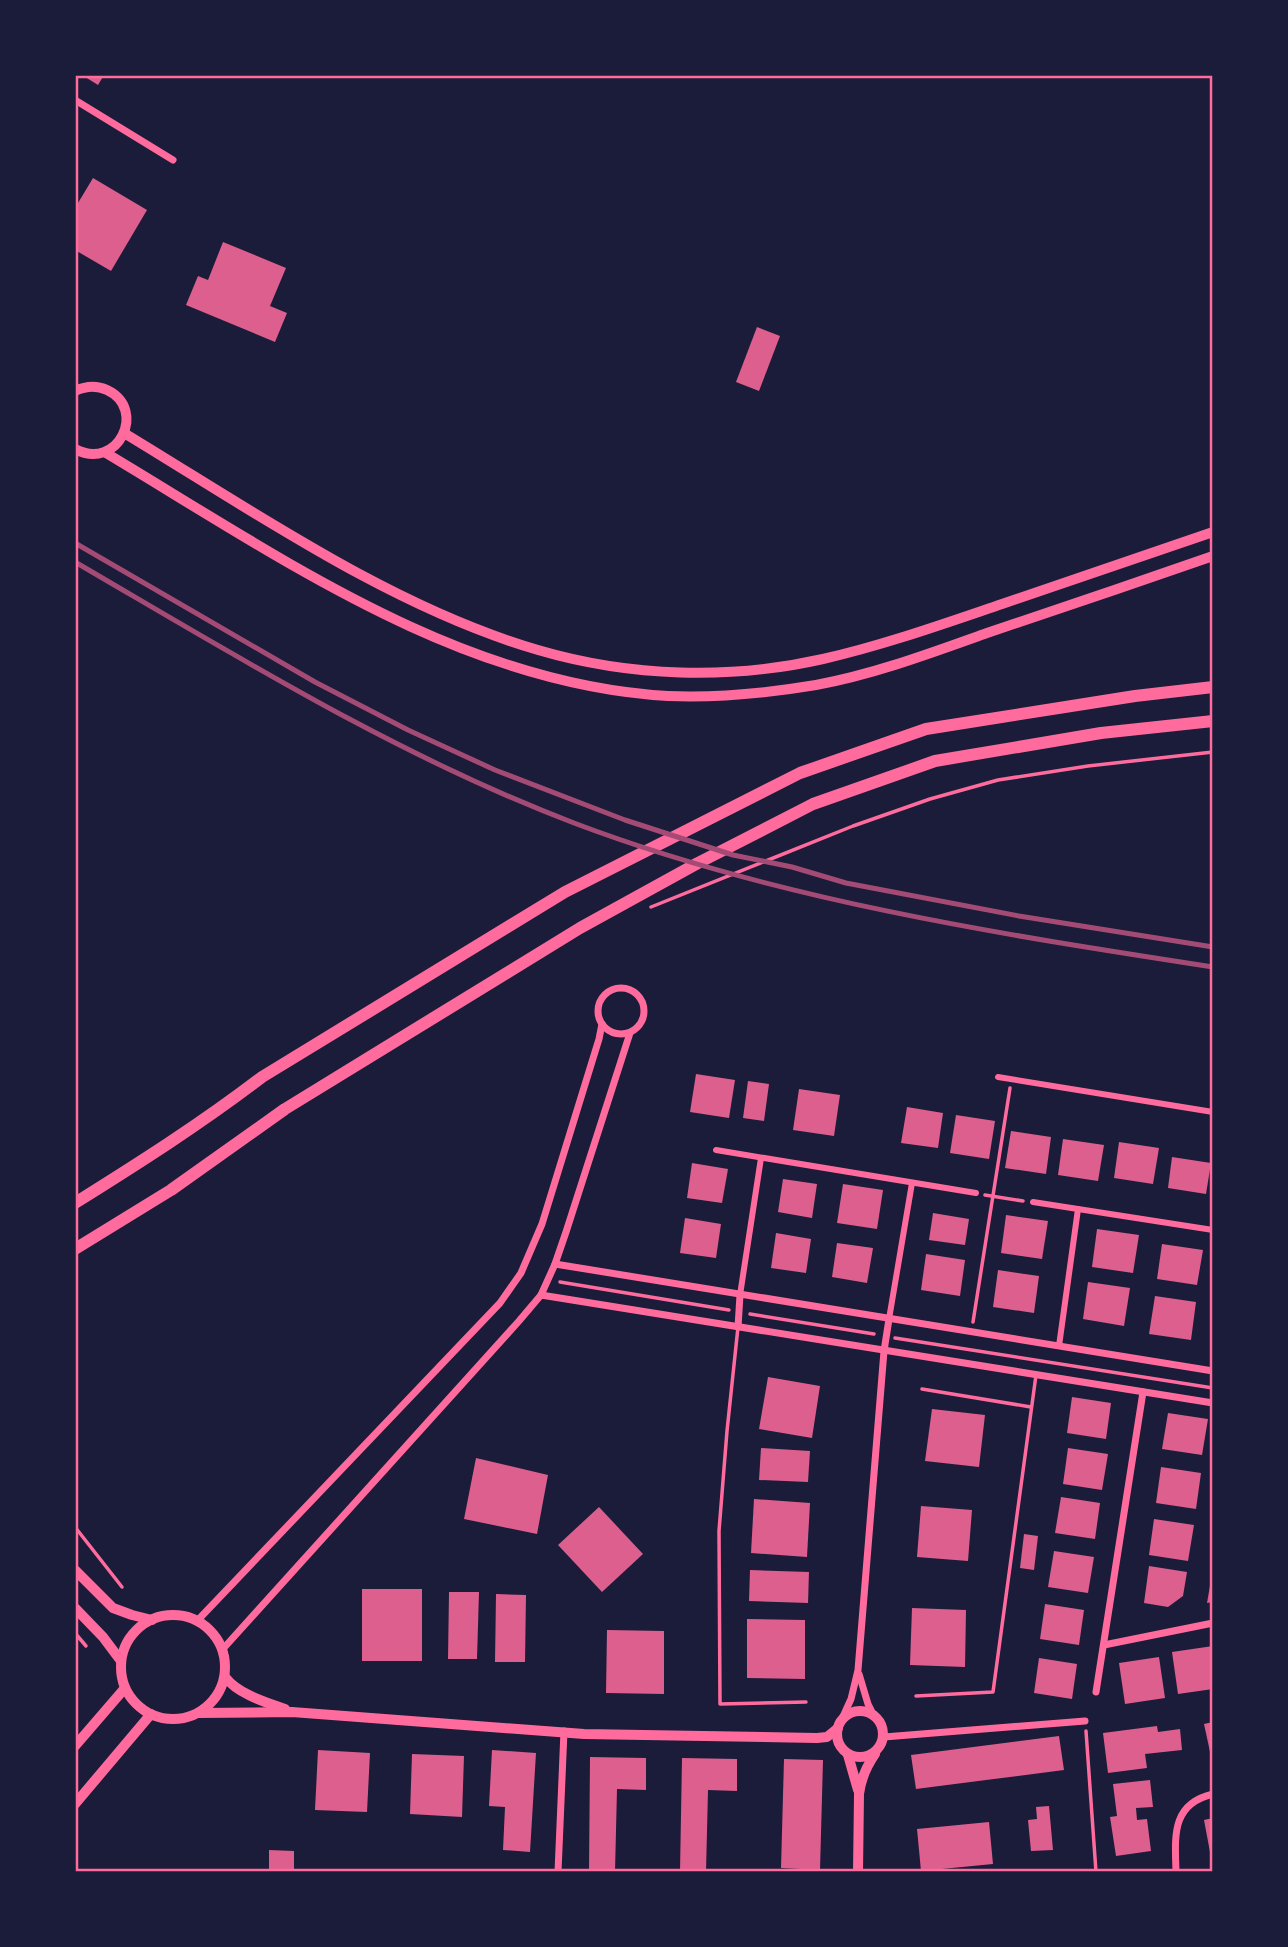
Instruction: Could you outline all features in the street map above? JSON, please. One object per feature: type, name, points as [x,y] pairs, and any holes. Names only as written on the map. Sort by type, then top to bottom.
[{"type":"main road","points":[[75,391],[85,387],[98,387],[111,392],[126,413],[124,433],[117,444],[106,453],[93,454],[75,449]]},
{"type":"main road","points":[[124,433],[318,550],[395,592],[468,625],[538,650],[584,661],[676,673],[747,671],[820,659],[899,639],[1213,532]]},
{"type":"main road","points":[[106,453],[297,568],[375,610],[450,645],[524,670],[584,685],[668,696],[742,695],[780,690],[818,684],[898,664],[1213,556]]},
{"type":"main road","points":[[75,1203],[149,1157],[262,1077],[565,892],[800,774],[926,729],[1135,696],[1213,687]]},
{"type":"main road","points":[[75,1249],[171,1190],[285,1109],[568,935],[698,863],[819,802],[935,761],[1101,733],[1213,721]]},
{"type":"main road","points":[[75,1570],[113,1608],[152,1620]]},
{"type":"main road","points":[[75,1608],[103,1637],[121,1661]]},
{"type":"main road","points":[[174,1615],[197,1620],[208,1628],[222,1650],[225,1677],[220,1691],[211,1703],[198,1713],[183,1718],[167,1719],[151,1714],[132,1699],[125,1688],[121,1661],[125,1647],[138,1628],[152,1620],[174,1615]]},
{"type":"main road","points":[[75,1746],[125,1688]]},
{"type":"main road","points":[[75,1804],[151,1714]]},
{"type":"street","points":[[75,100],[173,160]]},
{"type":"street","points":[[616,989],[630,990],[641,1001],[641,1022],[630,1032],[615,1034],[602,1024],[598,1010],[603,997],[616,989]]},
{"type":"street","points":[[197,1620],[500,1303],[521,1273],[542,1224],[602,1024]]},
{"type":"street","points":[[222,1650],[520,1321],[541,1294],[555,1264],[630,1032]]},
{"type":"street","points":[[998,1077],[1213,1112]]},
{"type":"street","points":[[716,1150],[976,1194]]},
{"type":"street","points":[[738,1327],[740,1295],[761,1158]]},
{"type":"street","points":[[859,1794],[848,1755],[840,1746],[837,1737],[858,1670],[884,1351],[912,1183]]},
{"type":"street","points":[[1033,1202],[1213,1230]]},
{"type":"street","points":[[1059,1346],[1078,1209]]},
{"type":"street","points":[[555,1264],[1213,1369]]},
{"type":"street","points":[[541,1294],[1213,1404]]},
{"type":"street","points":[[1097,1692],[1143,1392]]},
{"type":"street","points":[[1104,1645],[1213,1623]]},
{"type":"street","points":[[858,1670],[874,1716]]},
{"type":"street","points":[[225,1677],[244,1692],[292,1712]]},
{"type":"street","points":[[198,1713],[292,1712],[584,1734],[817,1738],[827,1737],[853,1712],[860,1711],[874,1716],[883,1729],[882,1742],[867,1766],[861,1782],[858,1872]]},
{"type":"street","points":[[848,1755],[862,1758],[869,1756],[882,1742],[1085,1721]]},
{"type":"street","points":[[558,1872],[564,1731]]},
{"type":"street","points":[[817,1738],[840,1746]]},
{"type":"street","points":[[1176,1872],[1175,1846],[1177,1827],[1182,1814],[1190,1802],[1213,1794]]},
{"type":"lane","points":[[738,1327],[719,1531],[720,1704],[806,1702]]},
{"type":"lane","points":[[916,1696],[993,1692],[1036,1375]]},
{"type":"lane","points":[[922,1389],[1032,1407]]},
{"type":"path","points":[[647,909],[853,826],[930,799],[998,780],[1088,766],[1213,752]]},
{"type":"path","points":[[972,1332],[1011,1079]]},
{"type":"path","points":[[976,1194],[1033,1202]]},
{"type":"path","points":[[75,1527],[122,1587]]},
{"type":"path","points":[[75,1633],[86,1646]]},
{"type":"path","points":[[1085,1721],[1096,1872]]},
{"type":"building","points":[[82,75],[104,75],[98,85]]},
{"type":"building","points":[[93,178],[147,210],[111,271],[75,250],[75,208]]},
{"type":"building","points":[[223,242],[286,268],[270,306],[287,313],[275,342],[186,305],[198,276],[208,280]]},
{"type":"building","points":[[757,327],[780,336],[759,391],[736,382]]},
{"type":"building","points":[[696,1074],[735,1080],[729,1118],[690,1112]]},
{"type":"building","points":[[748,1081],[769,1084],[764,1121],[743,1118]]},
{"type":"building","points":[[799,1089],[840,1095],[834,1136],[793,1130]]},
{"type":"building","points":[[907,1107],[943,1113],[938,1148],[901,1143]]},
{"type":"building","points":[[956,1115],[995,1121],[989,1159],[950,1153]]},
{"type":"building","points":[[1011,1131],[1051,1137],[1046,1174],[1005,1168]]},
{"type":"building","points":[[1063,1139],[1104,1145],[1098,1181],[1058,1175]]},
{"type":"building","points":[[1119,1142],[1159,1148],[1153,1184],[1114,1178]]},
{"type":"building","points":[[1172,1157],[1211,1163],[1206,1194],[1168,1188]]},
{"type":"building","points":[[692,1163],[728,1169],[722,1203],[687,1198]]},
{"type":"building","points":[[783,1179],[817,1184],[812,1218],[778,1212]]},
{"type":"building","points":[[843,1184],[883,1190],[877,1229],[837,1223]]},
{"type":"building","points":[[933,1213],[969,1219],[965,1245],[929,1240]]},
{"type":"building","points":[[1006,1215],[1048,1221],[1042,1259],[1001,1253]]},
{"type":"building","points":[[685,1218],[721,1224],[716,1258],[680,1253]]},
{"type":"building","points":[[1097,1229],[1139,1235],[1133,1273],[1092,1267]]},
{"type":"building","points":[[776,1233],[811,1239],[806,1273],[771,1268]]},
{"type":"building","points":[[837,1243],[873,1248],[867,1283],[832,1277]]},
{"type":"building","points":[[1162,1244],[1203,1250],[1197,1285],[1157,1279]]},
{"type":"building","points":[[926,1254],[965,1260],[960,1296],[921,1290]]},
{"type":"building","points":[[998,1270],[1039,1276],[1034,1313],[993,1307]]},
{"type":"building","points":[[1088,1282],[1130,1288],[1124,1326],[1083,1319]]},
{"type":"building","points":[[1155,1296],[1196,1302],[1191,1340],[1149,1334]]},
{"type":"building","points":[[768,1377],[820,1386],[812,1438],[759,1429]]},
{"type":"building","points":[[1072,1397],[1111,1403],[1106,1439],[1067,1433]]},
{"type":"building","points":[[932,1409],[985,1415],[979,1467],[925,1461]]},
{"type":"building","points":[[1168,1413],[1208,1419],[1202,1455],[1162,1449]]},
{"type":"building","points":[[761,1448],[810,1451],[808,1482],[759,1480]]},
{"type":"building","points":[[1068,1448],[1108,1454],[1102,1490],[1063,1484]]},
{"type":"building","points":[[476,1458],[548,1475],[537,1534],[464,1519]]},
{"type":"building","points":[[1161,1467],[1201,1473],[1196,1509],[1156,1503]]},
{"type":"building","points":[[1061,1497],[1100,1503],[1095,1539],[1055,1533]]},
{"type":"building","points":[[754,1499],[810,1503],[807,1557],[751,1553]]},
{"type":"building","points":[[921,1506],[972,1510],[968,1561],[917,1557]]},
{"type":"building","points":[[599,1507],[643,1554],[602,1592],[558,1545]]},
{"type":"building","points":[[1154,1519],[1194,1525],[1188,1561],[1149,1555]]},
{"type":"building","points":[[1024,1534],[1038,1536],[1034,1570],[1020,1568]]},
{"type":"building","points":[[1054,1551],[1094,1557],[1088,1593],[1048,1587]]},
{"type":"building","points":[[1149,1566],[1187,1572],[1183,1596],[1168,1607],[1144,1603]]},
{"type":"building","points":[[750,1570],[809,1572],[808,1603],[749,1601]]},
{"type":"building","points":[[1211,1580],[1213,1602],[1207,1603]]},
{"type":"building","points":[[362,1589],[422,1589],[422,1661],[362,1661]]},
{"type":"building","points":[[449,1592],[479,1592],[477,1659],[448,1659]]},
{"type":"building","points":[[496,1594],[526,1595],[525,1662],[495,1662]]},
{"type":"building","points":[[1045,1604],[1084,1610],[1079,1645],[1040,1639]]},
{"type":"building","points":[[912,1608],[966,1610],[965,1667],[910,1665]]},
{"type":"building","points":[[747,1619],[805,1620],[805,1679],[747,1678]]},
{"type":"building","points":[[607,1630],[664,1631],[664,1694],[606,1693]]},
{"type":"building","points":[[1213,1646],[1213,1689],[1178,1694],[1172,1652]]},
{"type":"building","points":[[1159,1657],[1165,1698],[1125,1704],[1119,1663]]},
{"type":"building","points":[[1039,1658],[1077,1664],[1072,1699],[1034,1693]]},
{"type":"building","points":[[1213,1722],[1213,1760],[1212,1761],[1204,1724]]},
{"type":"building","points":[[1157,1726],[1158,1732],[1180,1729],[1182,1750],[1145,1754],[1147,1768],[1108,1773],[1103,1733]]},
{"type":"building","points":[[1059,1736],[1064,1770],[916,1789],[911,1755]]},
{"type":"building","points":[[318,1750],[370,1753],[367,1812],[315,1810]]},
{"type":"building","points":[[492,1750],[536,1753],[530,1852],[503,1850],[505,1807],[489,1806]]},
{"type":"building","points":[[412,1754],[464,1756],[462,1817],[410,1814]]},
{"type":"building","points":[[590,1757],[646,1758],[646,1790],[617,1789],[615,1872],[589,1872]]},
{"type":"building","points":[[682,1758],[737,1759],[737,1791],[708,1790],[706,1872],[680,1872]]},
{"type":"building","points":[[784,1759],[823,1760],[820,1870],[781,1868]]},
{"type":"building","points":[[1150,1780],[1153,1807],[1136,1808],[1137,1820],[1147,1819],[1151,1851],[1116,1856],[1110,1817],[1117,1816],[1113,1784]]},
{"type":"building","points":[[1049,1806],[1053,1850],[1031,1851],[1028,1820],[1037,1819],[1036,1807]]},
{"type":"building","points":[[1213,1818],[1213,1852],[1210,1852],[1204,1820]]},
{"type":"building","points":[[989,1822],[993,1864],[921,1871],[917,1829]]},
{"type":"building","points":[[269,1850],[294,1851],[294,1872],[269,1872]]},
{"type":"railway","points":[[75,543],[315,682],[408,730],[495,770],[625,820],[733,855],[792,867],[846,883],[1019,916],[1213,947]]},
{"type":"railway","points":[[75,562],[258,669],[382,736],[445,767],[574,823],[651,850],[809,894],[970,927],[1213,967]]}]
